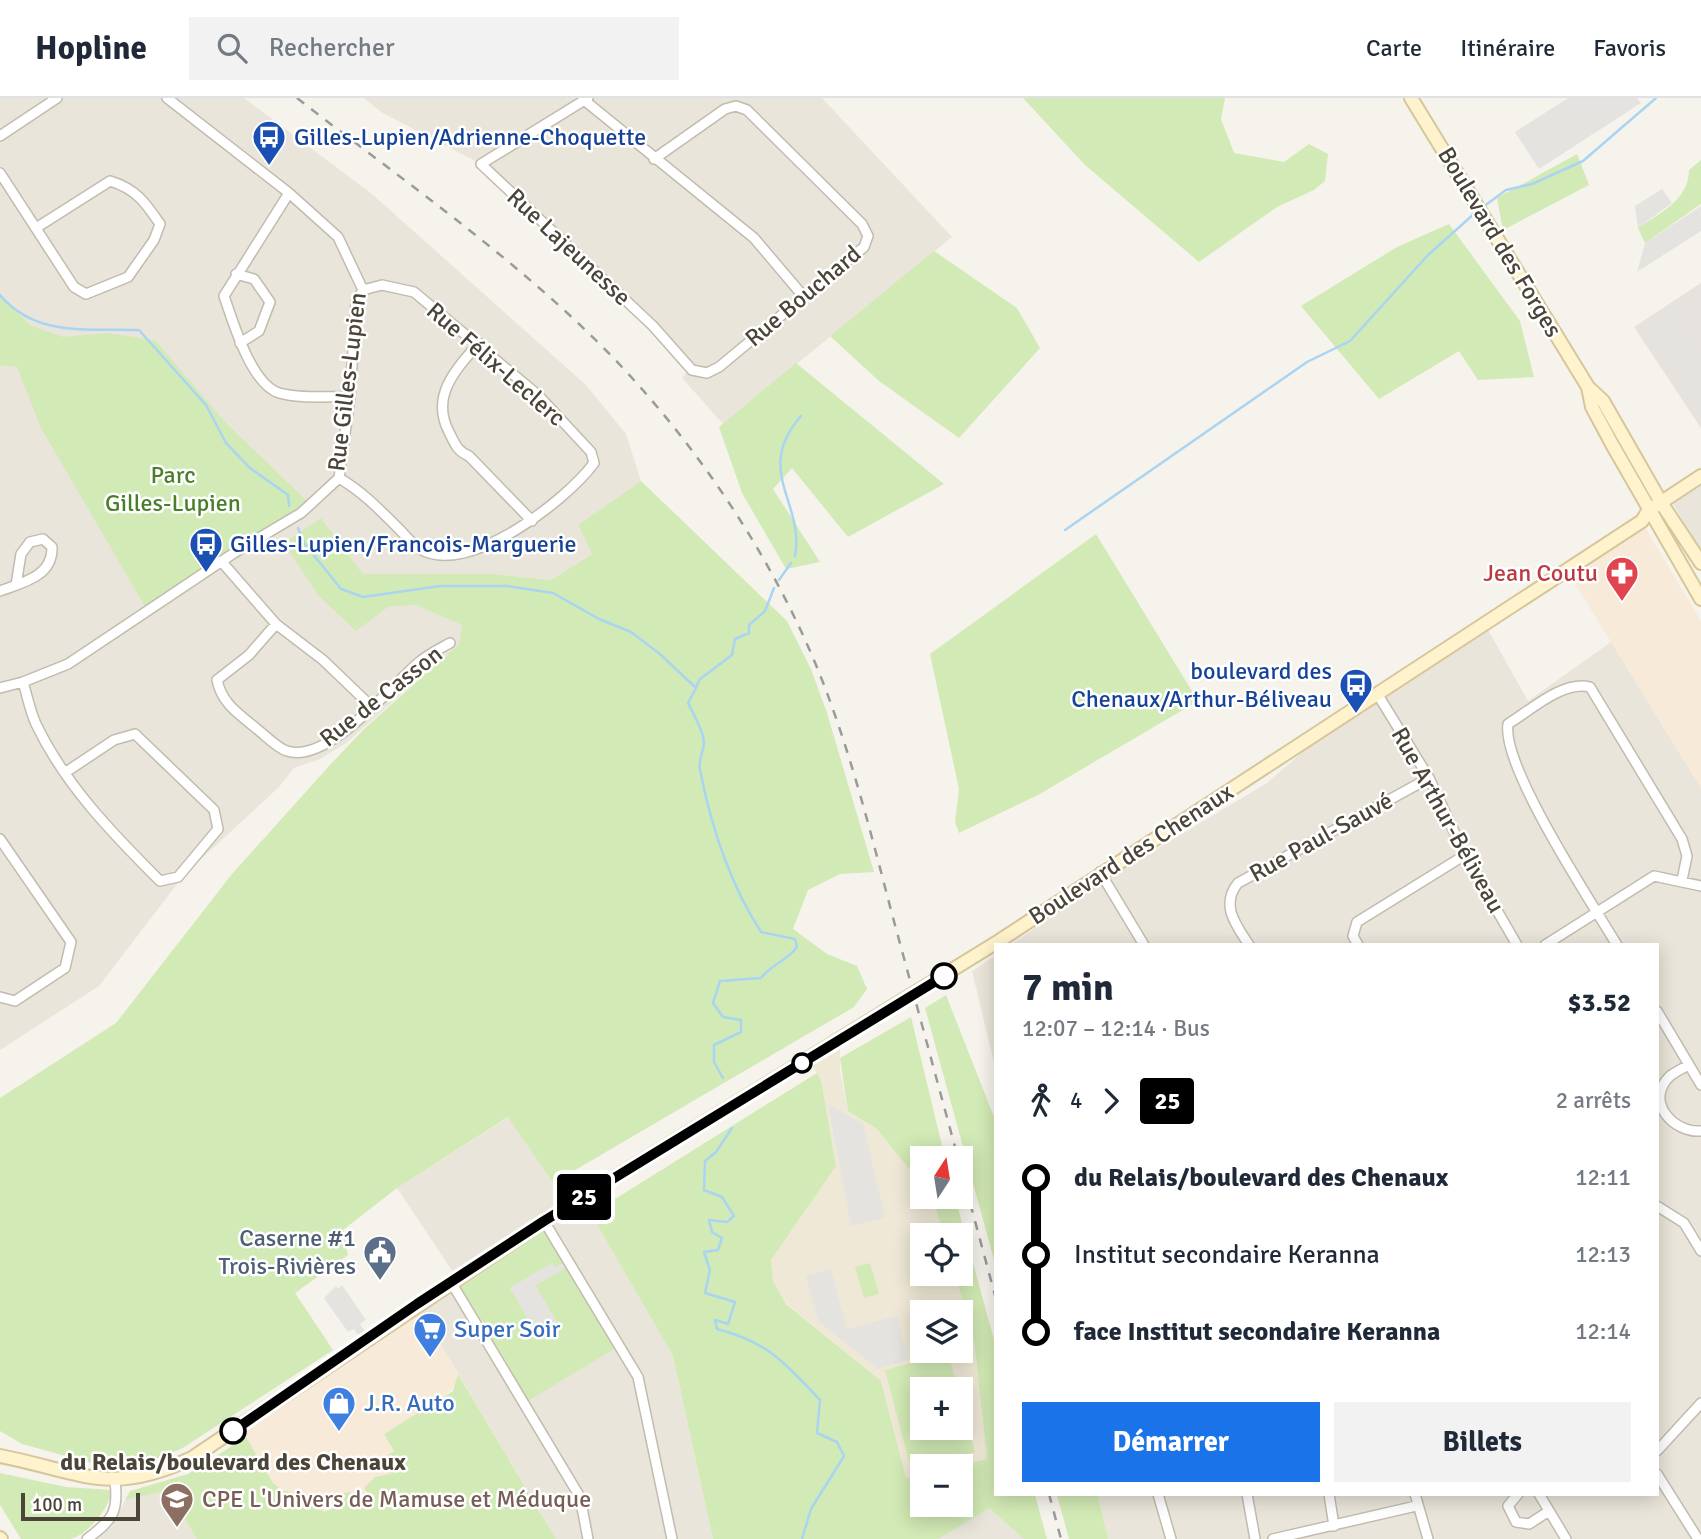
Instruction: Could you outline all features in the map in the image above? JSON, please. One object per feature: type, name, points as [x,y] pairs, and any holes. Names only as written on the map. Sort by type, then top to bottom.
[{"type":"main road","name":"Boulevard des Forges","points":[[1411,98],[1588,387],[1603,401],[1662,504],[1701,564]]},
{"type":"main road","name":"Boulevard des Forges","points":[[1588,387],[1592,407],[1648,511],[1701,599]]},
{"type":"main road","name":"Boulevard des Chenaux","points":[[0,1456],[32,1462],[67,1474],[115,1481],[159,1473],[192,1458],[544,1221],[944,976],[1100,872],[1378,695],[1642,521],[1648,511],[1701,476]]},
{"type":"street","points":[[0,136],[57,98]]},
{"type":"street","name":"Rue Gilles-Lupien","points":[[0,688],[68,664],[221,561],[301,513],[339,478],[350,397],[356,302],[363,290],[338,237],[289,193],[167,98]]},
{"type":"street","points":[[586,99],[654,159],[754,238],[804,296]]},
{"type":"street","name":"Rue Lajeunesse","points":[[586,99],[481,164],[653,326],[692,370],[707,373]]},
{"type":"street","name":"Rue Bouchard","points":[[654,159],[725,109],[736,106],[747,110],[862,224],[868,236],[864,247],[707,373]]},
{"type":"street","points":[[0,173],[74,287],[86,294],[128,277],[155,240],[160,224],[144,199],[129,187],[110,181],[36,228]]},
{"type":"street","points":[[289,193],[224,296],[240,342],[267,386],[280,393],[350,397]]},
{"type":"street","points":[[236,274],[254,279],[270,302],[260,331],[240,342]]},
{"type":"street","name":"Rue Félix-Leclerc","points":[[339,478],[359,490],[421,550],[446,554],[485,547],[532,521],[581,481],[594,463],[591,452],[538,395],[414,292],[382,285],[363,290]]},
{"type":"street","points":[[478,343],[451,375],[443,393],[444,423],[458,451],[469,456],[532,521]]},
{"type":"street","points":[[0,590],[16,585],[45,571],[53,561],[52,547],[43,539],[30,542],[21,554],[16,585]]},
{"type":"street","points":[[221,561],[275,624],[323,660],[372,707]]},
{"type":"street","name":"Rue de Casson","points":[[275,624],[249,655],[217,680],[221,696],[235,712],[287,751],[309,751],[328,742],[372,707],[419,661],[450,643]]},
{"type":"street","points":[[23,682],[35,723],[66,772],[97,818],[160,881],[178,877],[218,829],[214,810],[135,734],[114,740],[66,772]]},
{"type":"street","points":[[1616,943],[1544,825],[1508,743],[1508,724],[1567,688],[1579,684],[1590,688],[1682,839],[1687,856],[1682,880]]},
{"type":"street","name":"Rue Arthur-Béliveau","points":[[1378,695],[1429,778],[1465,855],[1516,943]]},
{"type":"street","name":"Rue Paul-Sauvé","points":[[1248,943],[1230,910],[1228,899],[1238,883],[1429,778]]},
{"type":"street","points":[[0,839],[71,942],[65,968],[15,1001],[0,998]]},
{"type":"street","points":[[1358,943],[1353,936],[1357,922],[1465,855]]},
{"type":"street","points":[[1100,872],[1143,943]]},
{"type":"street","points":[[1548,943],[1596,910],[1654,876],[1701,886]]},
{"type":"street","points":[[1659,1015],[1701,1085]]},
{"type":"street","points":[[1689,1065],[1669,1077],[1662,1090],[1661,1108],[1668,1121],[1689,1132],[1701,1131]]},
{"type":"street","points":[[1659,1207],[1684,1223],[1701,1251]]},
{"type":"street","points":[[544,1221],[638,1377],[672,1539]]},
{"type":"street","points":[[451,1282],[580,1497],[588,1539]]},
{"type":"street","points":[[1659,1449],[1701,1403]]},
{"type":"street","points":[[1659,1477],[1698,1539]]},
{"type":"street","points":[[87,1539],[108,1523],[118,1503],[115,1481]]},
{"type":"street","points":[[1159,1496],[1171,1539]]},
{"type":"street","points":[[1247,1496],[1255,1539]]},
{"type":"street","points":[[1329,1496],[1334,1526]]},
{"type":"street","points":[[1415,1496],[1428,1539]]},
{"type":"street","points":[[1516,1496],[1508,1506],[1516,1522],[1529,1524],[1549,1511]]},
{"type":"street","points":[[1540,1496],[1566,1539]]},
{"type":"street","points":[[1273,1539],[1416,1506]]},
{"type":"shaded area","points":[[0,98],[244,98],[372,194],[586,385],[626,434],[641,481],[578,525],[592,554],[551,580],[493,574],[363,574],[321,519],[285,543],[317,594],[388,607],[416,605],[463,625],[459,644],[346,743],[320,759],[294,768],[279,787],[184,875],[99,986],[0,1050]]},
{"type":"shaded area","points":[[364,98],[822,98],[952,237],[723,424],[682,378],[692,366],[481,164],[381,112]]},
{"type":"shaded area","points":[[1568,98],[1637,98],[1641,103],[1539,169],[1515,132]]},
{"type":"shaded area","points":[[1662,189],[1672,203],[1638,228],[1635,206]]},
{"type":"shaded area","points":[[1701,206],[1701,231],[1637,272],[1645,243]]},
{"type":"shaded area","points":[[1701,283],[1701,428],[1634,327]]},
{"type":"shaded area","points":[[1668,307],[1701,364],[1701,405],[1651,327]]},
{"type":"shaded area","points":[[1701,478],[1701,553],[1670,498]]},
{"type":"shaded area","points":[[1644,526],[1701,621],[1701,788],[1571,577]]},
{"type":"shaded area","points":[[1482,619],[1528,701],[1611,642],[1701,788],[1701,1539],[1108,1539],[1098,1496],[1659,1496],[1659,943],[1013,943],[1115,874],[1267,783],[1377,687]]},
{"type":"shaded area","points":[[994,956],[994,1063],[972,971]]},
{"type":"shaded area","points":[[840,1043],[840,1071],[848,1111],[877,1129],[910,1170],[910,1209],[937,1209],[941,1223],[910,1223],[910,1286],[958,1286],[962,1300],[910,1300],[910,1363],[973,1363],[973,1337],[987,1460],[973,1463],[973,1454],[910,1454],[910,1477],[906,1478],[881,1381],[786,1303],[773,1282],[771,1260],[836,1166],[821,1080],[810,1061]]},
{"type":"shaded area","points":[[828,1104],[863,1124],[885,1218],[851,1226]]},
{"type":"shaded area","points":[[509,1117],[568,1206],[582,1198],[673,1356],[713,1539],[556,1539],[417,1304],[451,1282],[487,1345],[619,1347],[457,1278],[397,1188]]},
{"type":"shaded area","points":[[568,1260],[570,1265],[535,1286],[561,1329],[541,1340],[510,1288],[552,1263],[555,1268]]},
{"type":"shaded area","points":[[831,1269],[847,1329],[897,1316],[908,1360],[878,1369],[818,1321],[806,1276]]},
{"type":"shaded area","points":[[342,1285],[366,1320],[360,1324],[369,1338],[363,1342],[354,1329],[348,1332],[324,1298],[336,1286],[338,1289]]},
{"type":"shaded area","points":[[417,1304],[458,1374],[457,1385],[423,1412],[384,1434],[394,1451],[393,1465],[390,1474],[375,1477],[376,1503],[368,1509],[360,1498],[343,1493],[333,1508],[324,1512],[296,1493],[282,1490],[273,1483],[239,1427]]},
{"type":"shaded area","points":[[167,1491],[197,1539],[94,1539],[112,1527],[125,1500]]},
{"type":"shaded area","points":[[989,1507],[1024,1539],[939,1539]]},
{"type":"green space","points":[[1023,98],[1225,98],[1221,119],[1234,153],[1284,162],[1309,144],[1328,154],[1325,181],[1314,190],[1277,207],[1199,262],[1085,165]]},
{"type":"green space","points":[[1577,154],[1589,185],[1503,230],[1497,198]]},
{"type":"green space","points":[[1701,160],[1701,204],[1645,243],[1638,228],[1679,198],[1688,180],[1689,170]]},
{"type":"green space","points":[[1449,224],[1520,321],[1534,377],[1478,380],[1459,351],[1379,399],[1301,306],[1397,247]]},
{"type":"green space","points":[[934,251],[1017,308],[1040,348],[959,438],[879,381],[830,336]]},
{"type":"green space","name":"Parc Gilles-Lupien","points":[[0,296],[30,325],[63,337],[106,333],[155,340],[226,423],[310,504],[147,610],[41,428],[17,367],[0,365]]},
{"type":"green space","points":[[796,363],[944,484],[848,537],[792,468],[773,489],[820,562],[786,569],[742,493],[719,427]]},
{"type":"green space","points":[[641,481],[787,621],[811,669],[827,713],[874,872],[840,874],[808,890],[793,929],[827,954],[857,966],[867,989],[854,1007],[553,1183],[508,1117],[397,1188],[343,1230],[348,1255],[295,1293],[333,1350],[181,1449],[145,1463],[108,1466],[22,1444],[0,1431],[0,1098],[116,1023],[232,874],[330,765],[364,729],[459,644],[462,625],[416,605],[388,607],[356,631],[317,594],[284,543],[321,518],[363,574],[493,574],[551,580],[592,554],[578,525]]},
{"type":"green space","points":[[1096,534],[1198,701],[1038,795],[959,833],[955,822],[959,789],[930,654]]},
{"type":"green space","points":[[946,995],[994,1117],[994,1260],[973,1183],[973,1146],[963,1146],[925,1008]]},
{"type":"green space","points":[[911,1017],[942,1146],[910,1146],[910,1170],[877,1129],[848,1111],[840,1058]]},
{"type":"green space","points":[[817,1073],[821,1080],[836,1166],[771,1260],[773,1281],[786,1304],[881,1381],[906,1478],[910,1477],[910,1517],[973,1517],[973,1462],[987,1459],[973,1337],[973,1300],[962,1300],[958,1286],[973,1286],[973,1263],[994,1340],[994,1496],[1035,1496],[1047,1539],[1024,1539],[989,1508],[939,1539],[713,1539],[673,1356],[591,1214]]},
{"type":"green space","points":[[936,1209],[958,1209],[962,1223],[940,1223]]},
{"type":"green space","points":[[544,1221],[568,1260],[554,1268],[552,1264],[510,1288],[541,1340],[561,1329],[535,1285],[570,1265],[619,1346],[523,1404],[451,1282]]},
{"type":"green space","points":[[870,1263],[879,1294],[864,1298],[855,1267]]},
{"type":"green space","points":[[911,1363],[951,1363],[955,1377],[910,1377],[910,1440],[972,1440],[975,1452],[910,1454],[910,1465],[885,1370]]},
{"type":"green space","points":[[458,1374],[556,1539],[197,1539],[167,1491],[125,1500],[130,1491],[188,1474],[246,1437],[273,1483],[282,1490],[296,1493],[324,1512],[334,1508],[343,1493],[354,1492],[368,1509],[375,1503],[364,1488],[375,1477],[390,1474],[393,1465],[387,1456],[394,1451],[384,1434],[453,1391]]},
{"type":"green space","points":[[0,1473],[66,1487],[111,1490],[110,1497],[97,1519],[84,1532],[71,1539],[21,1539],[0,1505]]},
{"type":"green space","points":[[1057,1496],[1098,1496],[1108,1539],[1069,1539]]},
{"type":"waterway","points":[[1483,207],[1506,190],[1532,184],[1583,161],[1656,98]]},
{"type":"waterway","points":[[1065,530],[1307,362],[1350,341],[1428,255],[1475,213]]},
{"type":"waterway","points":[[0,295],[14,309],[47,324],[64,328],[139,330],[206,405],[226,443],[250,468],[288,495],[289,506]]},
{"type":"waterway","points":[[795,556],[796,537],[781,470],[781,453],[787,436],[801,416]]},
{"type":"waterway","points":[[298,528],[304,543],[341,589],[363,597],[440,586],[507,586],[553,593],[599,619],[631,632],[660,654],[696,688],[688,703],[704,738],[700,770],[723,854],[740,894],[761,932],[795,939],[797,947],[761,978],[720,981],[713,1003],[723,1017],[741,1020],[741,1032],[714,1045],[714,1062],[723,1078]]},
{"type":"waterway","points":[[779,580],[791,563]]},
{"type":"waterway","points":[[696,687],[700,679],[732,655],[735,639],[749,633],[749,625],[765,611],[774,588]]},
{"type":"waterway","points":[[732,1128],[716,1152],[705,1161],[704,1190],[722,1197],[734,1216],[727,1222],[709,1220],[712,1232],[722,1238],[718,1250],[704,1252],[710,1270],[705,1293],[735,1302],[728,1324],[715,1320],[717,1329],[763,1347],[796,1375],[820,1400],[817,1433],[837,1442],[844,1456],[811,1509],[802,1539]]},
{"type":"railway","points":[[297,98],[465,226],[585,330],[651,399],[729,502],[793,614],[836,717],[866,815],[955,1146]]},
{"type":"railway","points":[[972,1209],[994,1292]]},
{"type":"railway","points":[[1050,1496],[1061,1539]]},
{"type":"bus line","name":"25","points":[[233,1431],[417,1304],[544,1221],[821,1052],[913,992],[944,976]]},
{"type":"place","name":"Gilles-Lupien/Adrienne-Choquette","points":[[269,167]]},
{"type":"place","name":"Gilles-Lupien/Francois-Marguerie","points":[[206,574]]},
{"type":"place","name":"Jean Coutu","points":[[1622,603]]},
{"type":"place","name":"boulevard des Chenaux/Arthur-Béliveau","points":[[1356,715]]},
{"type":"place","name":"Caserne #1 Trois-Rivières","points":[[380,1282]]},
{"type":"place","name":"Super Soir","points":[[430,1359]]},
{"type":"place","name":"du Relais/boulevard des Chenaux","points":[[233,1431]]},
{"type":"place","name":"J.R. Auto","points":[[339,1433]]},
{"type":"place","name":"CPE L'Univers de Mamuse et Méduque","points":[[177,1529]]}]
